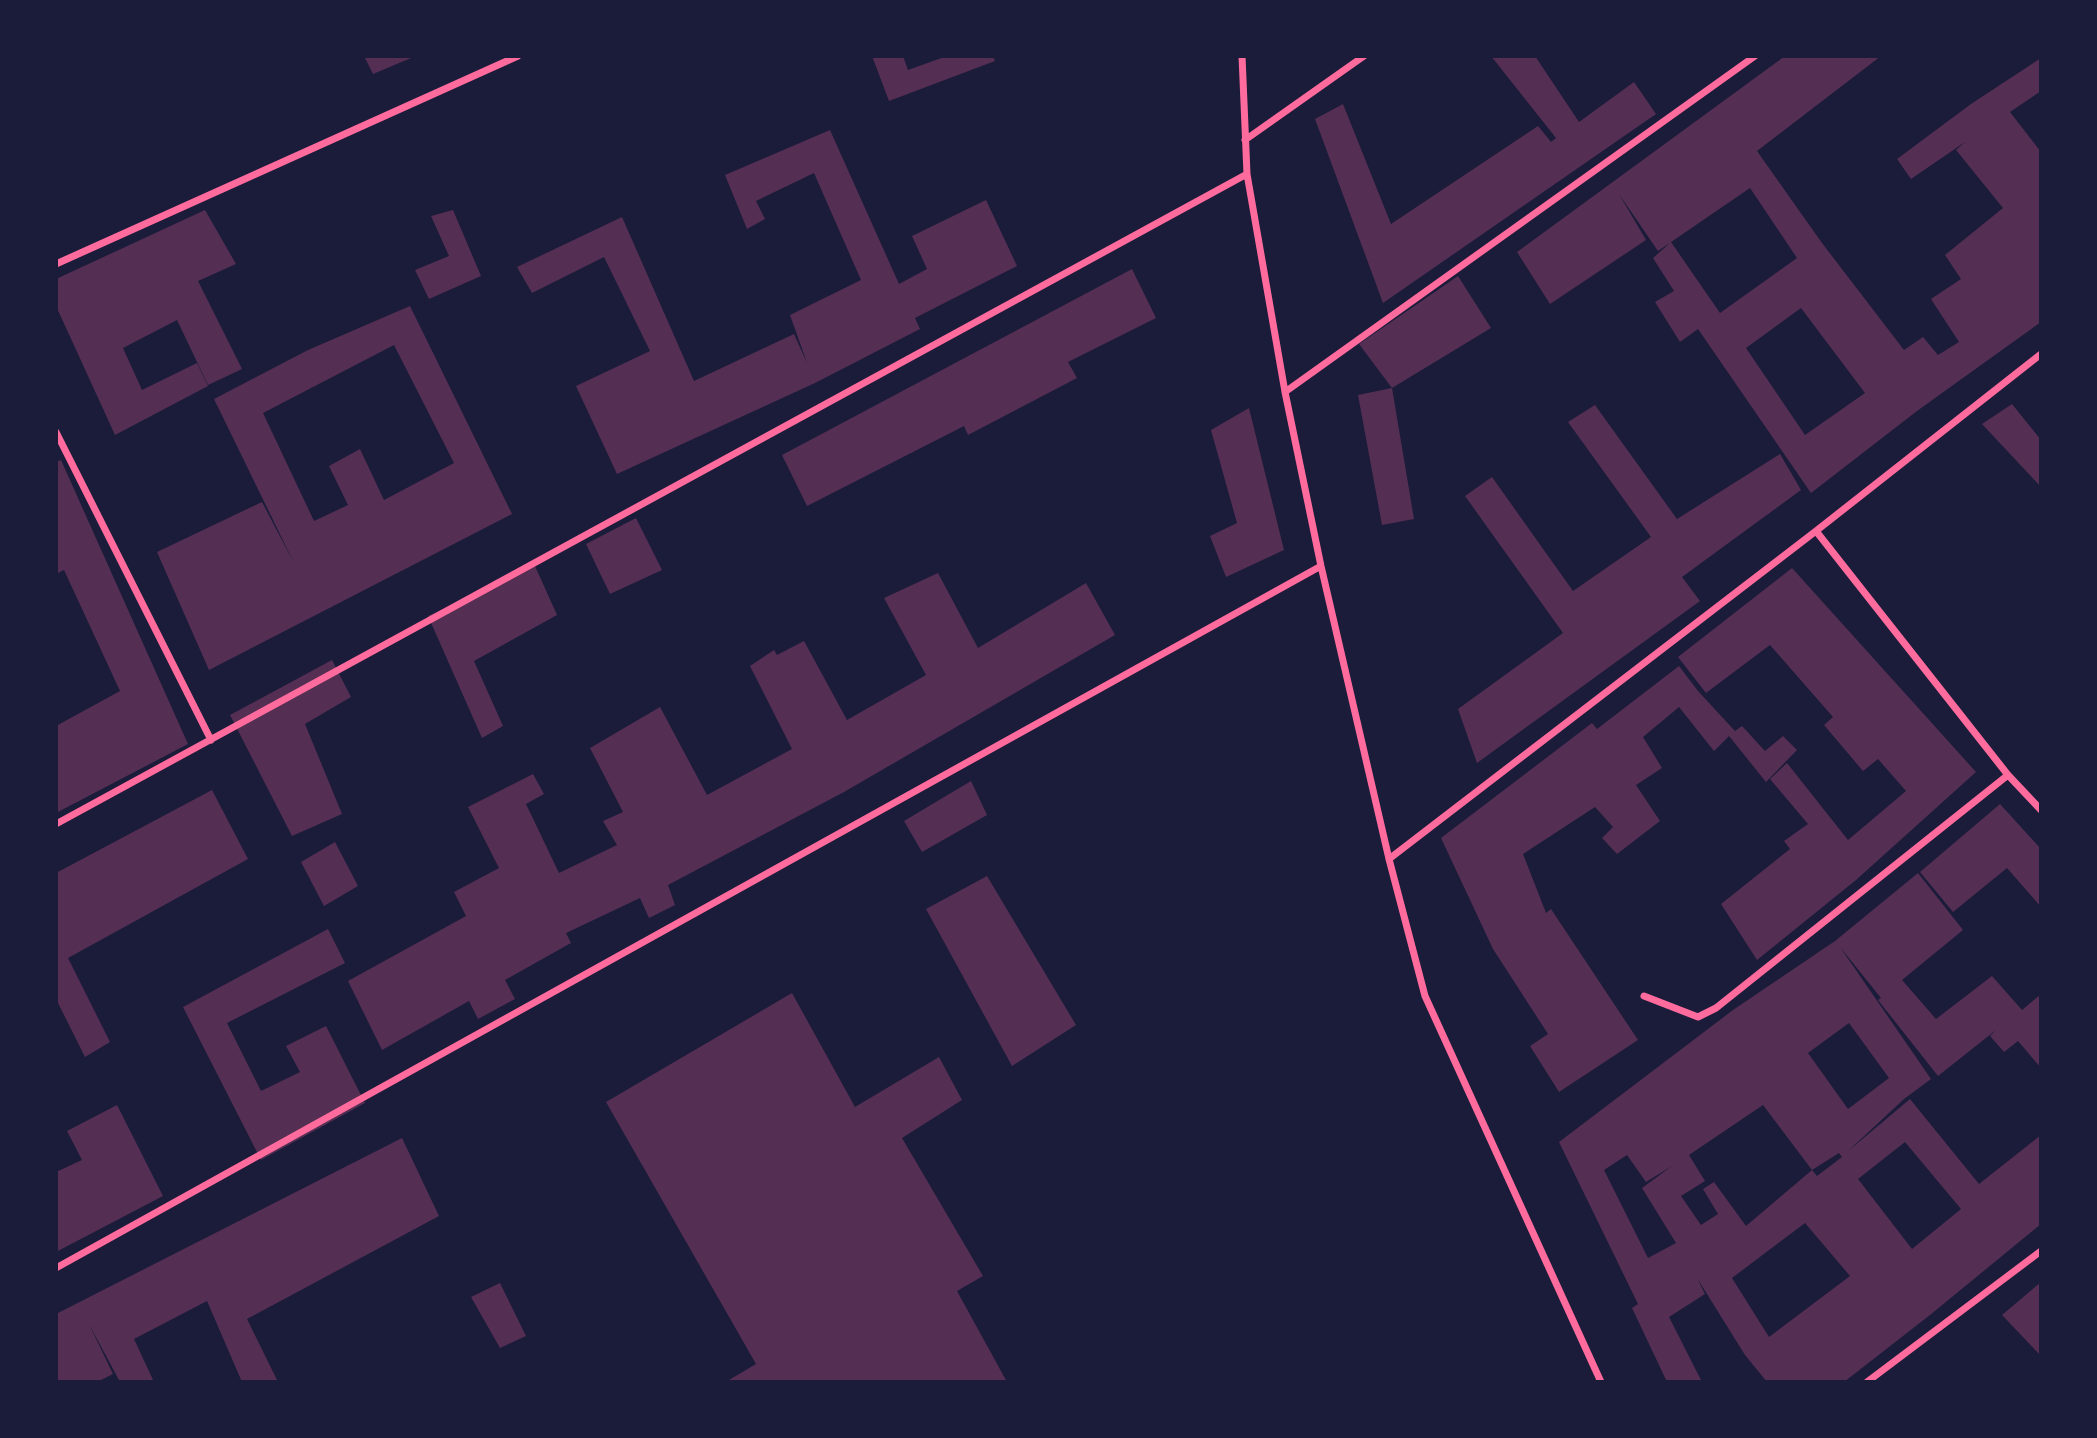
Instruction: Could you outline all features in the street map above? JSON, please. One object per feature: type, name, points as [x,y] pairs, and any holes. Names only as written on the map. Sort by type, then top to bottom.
[{"type":"street","points":[[56,264],[518,56]]},
{"type":"street","points":[[1242,56],[1247,174],[1285,392],[1321,566],[1389,859],[1425,996],[1601,1382]]},
{"type":"street","points":[[1245,140],[1364,56]]},
{"type":"street","points":[[1285,392],[1755,56]]},
{"type":"street","points":[[56,824],[1247,174]]},
{"type":"street","points":[[1389,859],[1816,531],[2041,354]]},
{"type":"street","points":[[56,432],[211,740]]},
{"type":"street","points":[[1816,531],[2008,775],[2041,810]]},
{"type":"street","points":[[56,1268],[1321,566]]},
{"type":"street","points":[[1644,996],[1698,1017],[1716,1008],[2008,775]]},
{"type":"street","points":[[1867,1382],[2041,1251]]},
{"type":"building","points":[[364,56],[416,56],[373,74]]},
{"type":"building","points":[[872,56],[903,56],[908,70],[947,56],[993,56],[995,61],[889,101]]},
{"type":"building","points":[[1491,56],[1535,56],[1579,122],[1634,82],[1656,114],[1383,303],[1315,119],[1343,104],[1391,224],[1538,126],[1551,142],[1556,138]]},
{"type":"building","points":[[1785,56],[1881,56],[1757,151],[1822,243],[1904,350],[1923,337],[1938,355],[1959,342],[1931,299],[1961,279],[1945,255],[2003,208],[1956,150],[1965,142],[1911,179],[1897,159],[1971,104],[2041,58],[2041,91],[2010,112],[2041,152],[2041,322],[1917,411],[1811,493],[1698,329],[1680,342],[1655,302],[1674,291],[1653,258],[1671,242],[1658,251],[1619,194],[1646,240],[1550,304],[1517,252]],"holes":[[[1750,188],[1797,258],[1720,313],[1671,242]],[[1801,308],[1865,393],[1805,435],[1746,348]]]},
{"type":"building","points":[[830,130],[899,284],[927,269],[912,236],[986,200],[1017,266],[915,318],[920,329],[815,383],[617,474],[576,386],[650,351],[604,257],[532,293],[517,267],[622,217],[694,381],[794,334],[807,363],[790,315],[861,280],[814,173],[756,201],[765,219],[747,229],[725,175]]},
{"type":"building","points":[[205,210],[236,264],[198,281],[242,369],[208,385],[177,320],[123,348],[142,390],[197,363],[208,386],[115,435],[56,306],[56,279]]},
{"type":"building","points":[[453,210],[481,276],[429,299],[415,270],[449,256],[431,216]]},
{"type":"building","points":[[1132,269],[1156,318],[1068,362],[1077,378],[968,435],[964,426],[807,506],[782,455]]},
{"type":"building","points":[[1458,276],[1491,328],[1392,388],[1359,344]]},
{"type":"building","points":[[410,306],[512,514],[209,670],[157,552],[262,502],[294,563],[214,399],[308,350]],"holes":[[[394,345],[454,463],[384,500],[360,449],[329,466],[348,505],[314,521],[263,413]]]},
{"type":"building","points":[[1392,388],[1414,519],[1382,525],[1358,395]]},
{"type":"building","points":[[2012,404],[2041,440],[2041,487],[1982,424]]},
{"type":"building","points":[[1595,405],[1677,519],[1780,454],[1801,490],[1682,577],[1700,601],[1477,763],[1458,709],[1563,633],[1465,496],[1492,477],[1573,591],[1651,537],[1568,422]]},
{"type":"building","points":[[1249,408],[1284,550],[1226,577],[1210,536],[1237,523],[1211,430]]},
{"type":"building","points":[[61,460],[188,744],[56,813],[56,726],[120,691],[64,570],[56,574],[56,462]]},
{"type":"building","points":[[636,518],[662,570],[610,594],[586,544]]},
{"type":"building","points":[[535,566],[557,615],[474,661],[503,726],[482,738],[428,616]]},
{"type":"building","points":[[1792,568],[1976,772],[1856,880],[1757,960],[1721,904],[1790,849],[1784,841],[1808,824],[1770,779],[1787,763],[1848,840],[1906,791],[1878,759],[1863,771],[1824,725],[1833,717],[1770,645],[1706,693],[1678,657]]},
{"type":"building","points":[[938,573],[978,648],[1086,583],[1115,635],[844,792],[668,885],[675,905],[649,918],[640,898],[566,933],[571,943],[505,980],[515,999],[478,1019],[469,1001],[382,1050],[348,981],[466,916],[454,892],[499,868],[468,807],[533,774],[544,794],[526,804],[559,873],[617,845],[603,821],[623,812],[590,748],[660,707],[707,795],[792,749],[750,666],[774,650],[777,655],[804,641],[847,720],[926,675],[884,598]]},
{"type":"building","points":[[332,660],[351,697],[305,724],[342,814],[292,836],[230,715]]},
{"type":"building","points":[[1679,666],[1735,731],[1742,726],[1765,751],[1783,736],[1797,750],[1766,782],[1729,736],[1714,751],[1679,707],[1643,737],[1662,768],[1636,785],[1660,821],[1617,854],[1602,838],[1613,827],[1595,807],[1523,854],[1546,913],[1551,909],[1638,1040],[1559,1092],[1530,1046],[1548,1034],[1493,949],[1441,838],[1592,723],[1597,729]]},
{"type":"building","points":[[971,781],[987,815],[922,852],[904,821]]},
{"type":"building","points":[[212,790],[248,859],[68,958],[110,1042],[85,1057],[56,999],[56,873]]},
{"type":"building","points":[[2000,804],[2041,849],[2041,907],[2007,868],[1953,912],[1920,872]]},
{"type":"building","points":[[335,842],[358,886],[324,906],[301,862]]},
{"type":"building","points":[[1918,873],[1963,930],[1902,980],[1936,1019],[1992,976],[2022,1010],[2041,994],[2041,1068],[2018,1041],[2004,1052],[1990,1036],[1996,1030],[1938,1076],[1840,947],[1931,1079],[1904,1099],[1847,1152],[1910,1099],[1979,1184],[2041,1135],[2041,1224],[1844,1382],[1767,1382],[1745,1355],[1697,1278],[1705,1294],[1669,1317],[1702,1382],[1667,1382],[1632,1308],[1638,1304],[1559,1142],[1733,1010],[1835,941]],"holes":[[[1849,1023],[1889,1078],[1848,1109],[1808,1053]],[[1763,1105],[1812,1170],[1746,1226],[1714,1182],[1703,1189],[1718,1214],[1701,1225],[1681,1196],[1705,1181],[1689,1155]],[[1905,1142],[1961,1209],[1912,1249],[1858,1179]],[[1839,1153],[1842,1157],[1817,1176],[1812,1170]],[[1627,1155],[1646,1182],[1672,1166],[1642,1188],[1676,1243],[1648,1258],[1604,1170]],[[1805,1223],[1850,1276],[1769,1337],[1732,1278]]]},
{"type":"building","points":[[987,876],[1076,1025],[1012,1066],[926,909]]},
{"type":"building","points":[[328,929],[345,963],[227,1023],[261,1091],[300,1072],[286,1046],[326,1026],[365,1103],[261,1160],[183,1007]]},
{"type":"building","points":[[792,993],[855,1107],[939,1057],[962,1100],[902,1138],[983,1276],[957,1291],[1007,1382],[729,1380],[756,1364],[606,1102]]},
{"type":"building","points":[[117,1105],[163,1196],[56,1252],[56,1172],[82,1160],[67,1131]]},
{"type":"building","points":[[402,1138],[439,1216],[247,1319],[278,1382],[242,1382],[207,1301],[134,1339],[154,1382],[120,1382],[89,1324],[113,1374],[97,1382],[56,1382],[56,1314]]},
{"type":"building","points":[[2041,1282],[2041,1356],[2002,1315]]},
{"type":"building","points":[[500,1283],[526,1336],[500,1348],[471,1297]]}]
